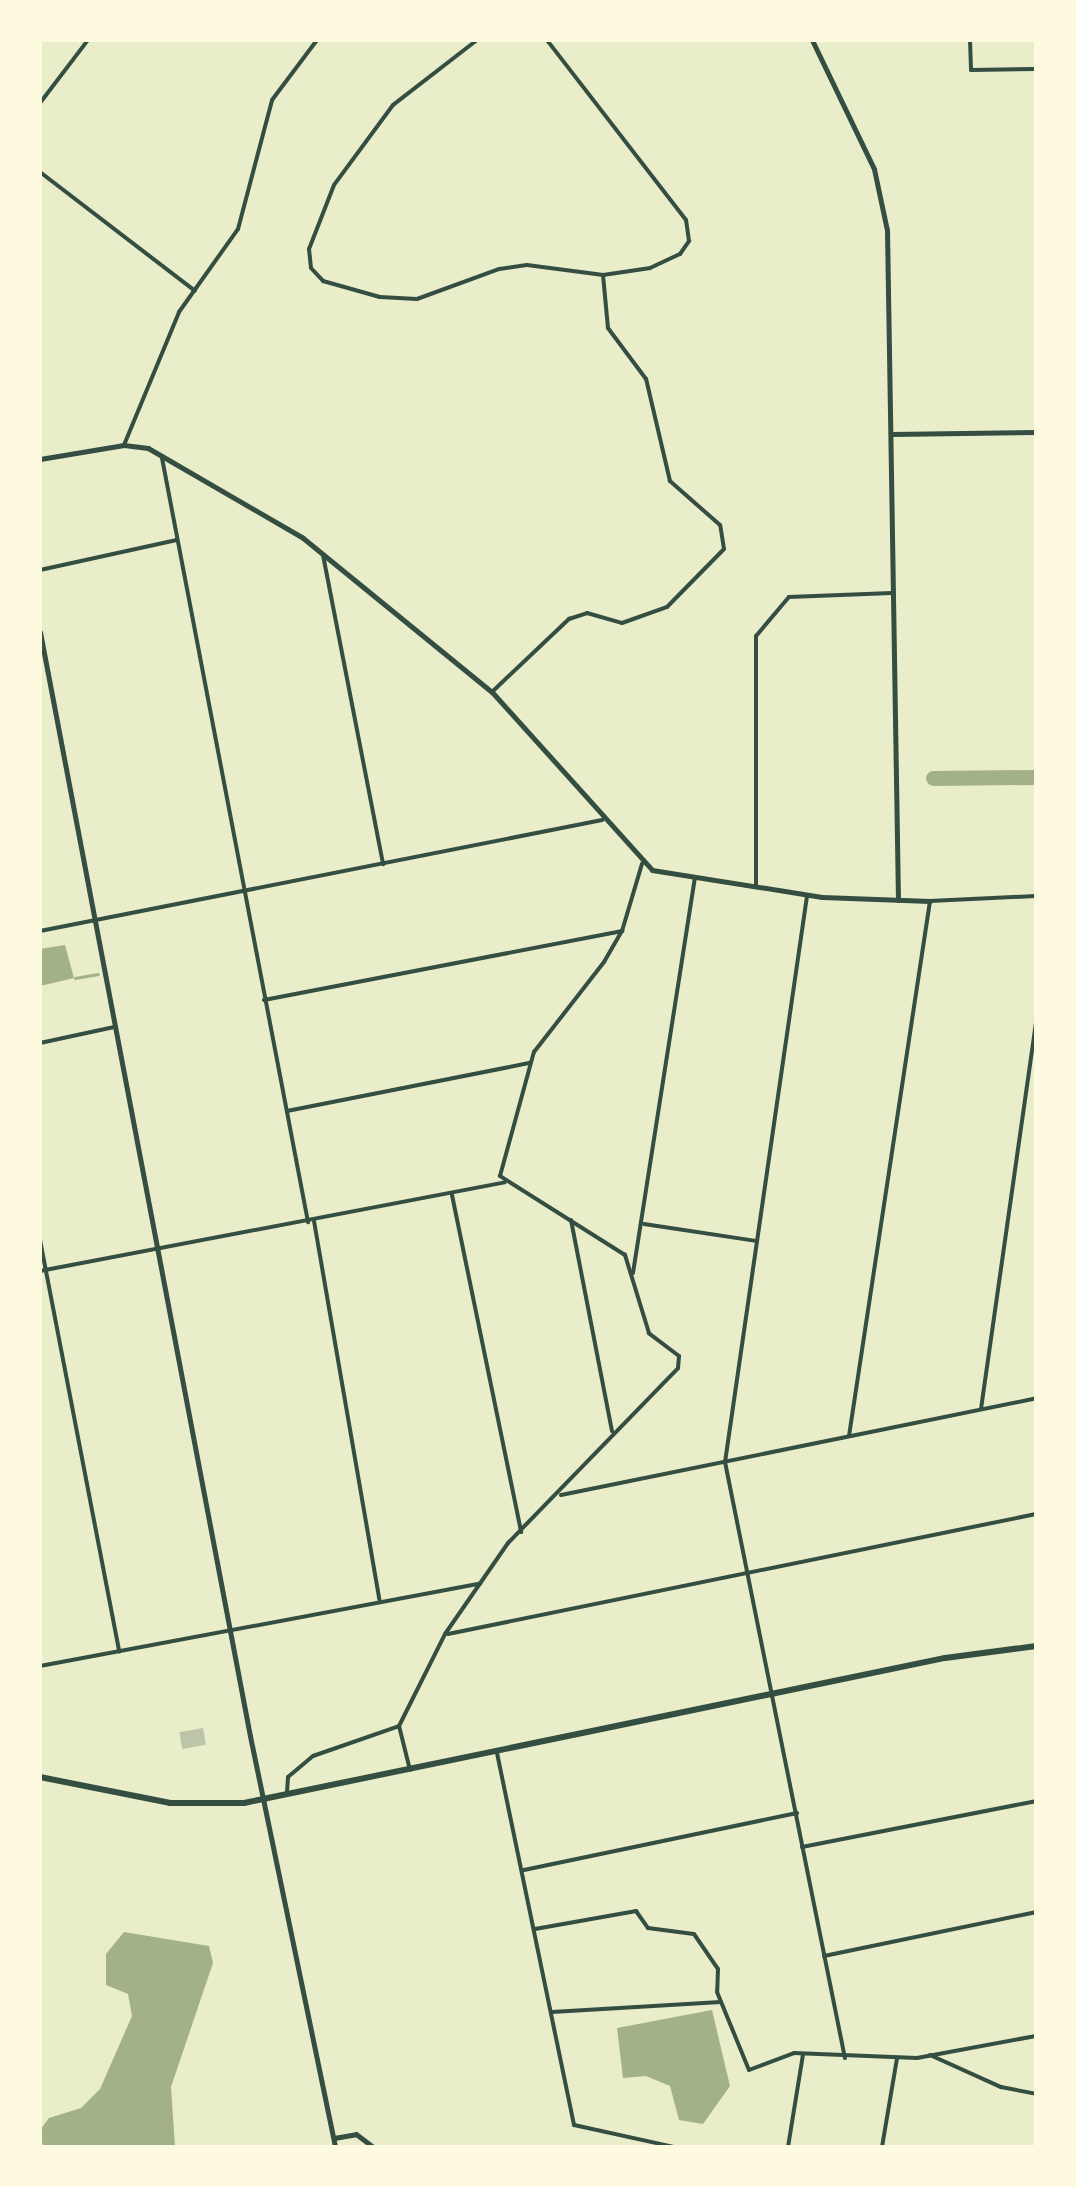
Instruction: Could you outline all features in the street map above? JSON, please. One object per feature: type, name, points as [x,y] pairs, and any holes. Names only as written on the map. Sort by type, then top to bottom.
[{"type":"main road","points":[[40,1777],[170,1804],[264,1799],[773,1697],[945,1658],[1036,1646]]},
{"type":"street","points":[[40,103],[88,40]]},
{"type":"street","points":[[124,445],[148,376],[238,229],[272,100],[317,40]]},
{"type":"street","points":[[476,40],[424,76],[359,148],[324,206],[309,248],[312,268],[333,286],[401,300],[516,266],[603,275],[650,268],[680,254],[689,240],[686,220],[547,40]]},
{"type":"street","points":[[812,40],[882,198],[892,434],[898,900]]},
{"type":"street","points":[[970,40],[971,70],[1036,69]]},
{"type":"street","points":[[40,172],[196,292]]},
{"type":"street","points":[[492,692],[576,616],[622,623],[667,607],[724,549],[720,525],[670,481],[646,378],[608,328],[603,275]]},
{"type":"street","points":[[892,434],[1036,432]]},
{"type":"street","points":[[40,459],[124,445],[161,454],[322,554],[492,692],[642,864],[665,875],[807,895],[930,901],[1036,896]]},
{"type":"street","points":[[161,454],[264,1000],[311,1222],[380,1599]]},
{"type":"street","points":[[40,570],[177,540]]},
{"type":"street","points":[[322,554],[383,864]]},
{"type":"street","points":[[756,885],[756,636],[789,597],[893,594]]},
{"type":"street","points":[[40,632],[264,1799],[335,2147]]},
{"type":"street","points":[[40,931],[602,820]]},
{"type":"street","points":[[505,1182],[500,1164],[522,1110],[530,1063],[542,1037],[622,931],[642,864]]},
{"type":"street","points":[[633,1273],[644,1224],[695,877]]},
{"type":"street","points":[[807,895],[725,1462],[845,2058]]},
{"type":"street","points":[[849,1436],[930,901]]},
{"type":"street","points":[[264,1000],[622,931]]},
{"type":"street","points":[[981,1409],[1036,1024]]},
{"type":"street","points":[[40,1043],[117,1026]]},
{"type":"street","points":[[287,1111],[530,1063]]},
{"type":"street","points":[[43,1271],[505,1182],[616,1245],[633,1273],[649,1333],[678,1356],[678,1368],[613,1432],[561,1495],[520,1532],[445,1634],[400,1726],[410,1770]]},
{"type":"street","points":[[452,1194],[520,1532]]},
{"type":"street","points":[[571,1220],[613,1432]]},
{"type":"street","points":[[644,1224],[756,1241]]},
{"type":"street","points":[[40,1240],[119,1651]]},
{"type":"street","points":[[561,1495],[1036,1398]]},
{"type":"street","points":[[445,1634],[1036,1514]]},
{"type":"street","points":[[40,1666],[380,1599],[480,1584]]},
{"type":"street","points":[[286,1794],[288,1776],[313,1756],[400,1726]]},
{"type":"street","points":[[496,1752],[524,1870],[574,2125],[674,2147]]},
{"type":"street","points":[[802,1847],[1036,1800]]},
{"type":"street","points":[[524,1870],[797,1813]]},
{"type":"street","points":[[536,1929],[636,1911],[648,1928],[703,1941],[718,1970],[720,2002],[749,2070],[803,2054],[845,2058],[930,2055],[1036,2036]]},
{"type":"street","points":[[824,1956],[1036,1912]]},
{"type":"street","points":[[552,2012],[720,2002]]},
{"type":"street","points":[[788,2147],[803,2054]]},
{"type":"street","points":[[930,2055],[1001,2087],[1036,2094]]},
{"type":"street","points":[[882,2147],[897,2056]]},
{"type":"street","points":[[334,2138],[356,2134],[373,2147]]},
{"type":"shaded area","points":[[65,945],[74,978],[40,986],[40,949]]},
{"type":"shaded area","points":[[124,1932],[209,1946],[213,1963],[171,2087],[175,2147],[43,2147],[40,2130],[49,2118],[81,2108],[100,2089],[132,2016],[128,1994],[106,1985],[106,1954]]},
{"type":"shaded area","points":[[712,2010],[730,2086],[703,2124],[679,2120],[670,2086],[646,2076],[623,2078],[617,2028]]},
{"type":"building","points":[[203,1728],[206,1745],[182,1749],[179,1732]]},
{"type":"waterway","points":[[933,778],[1036,777]]},
{"type":"waterway","points":[[75,978],[98,974]]}]
